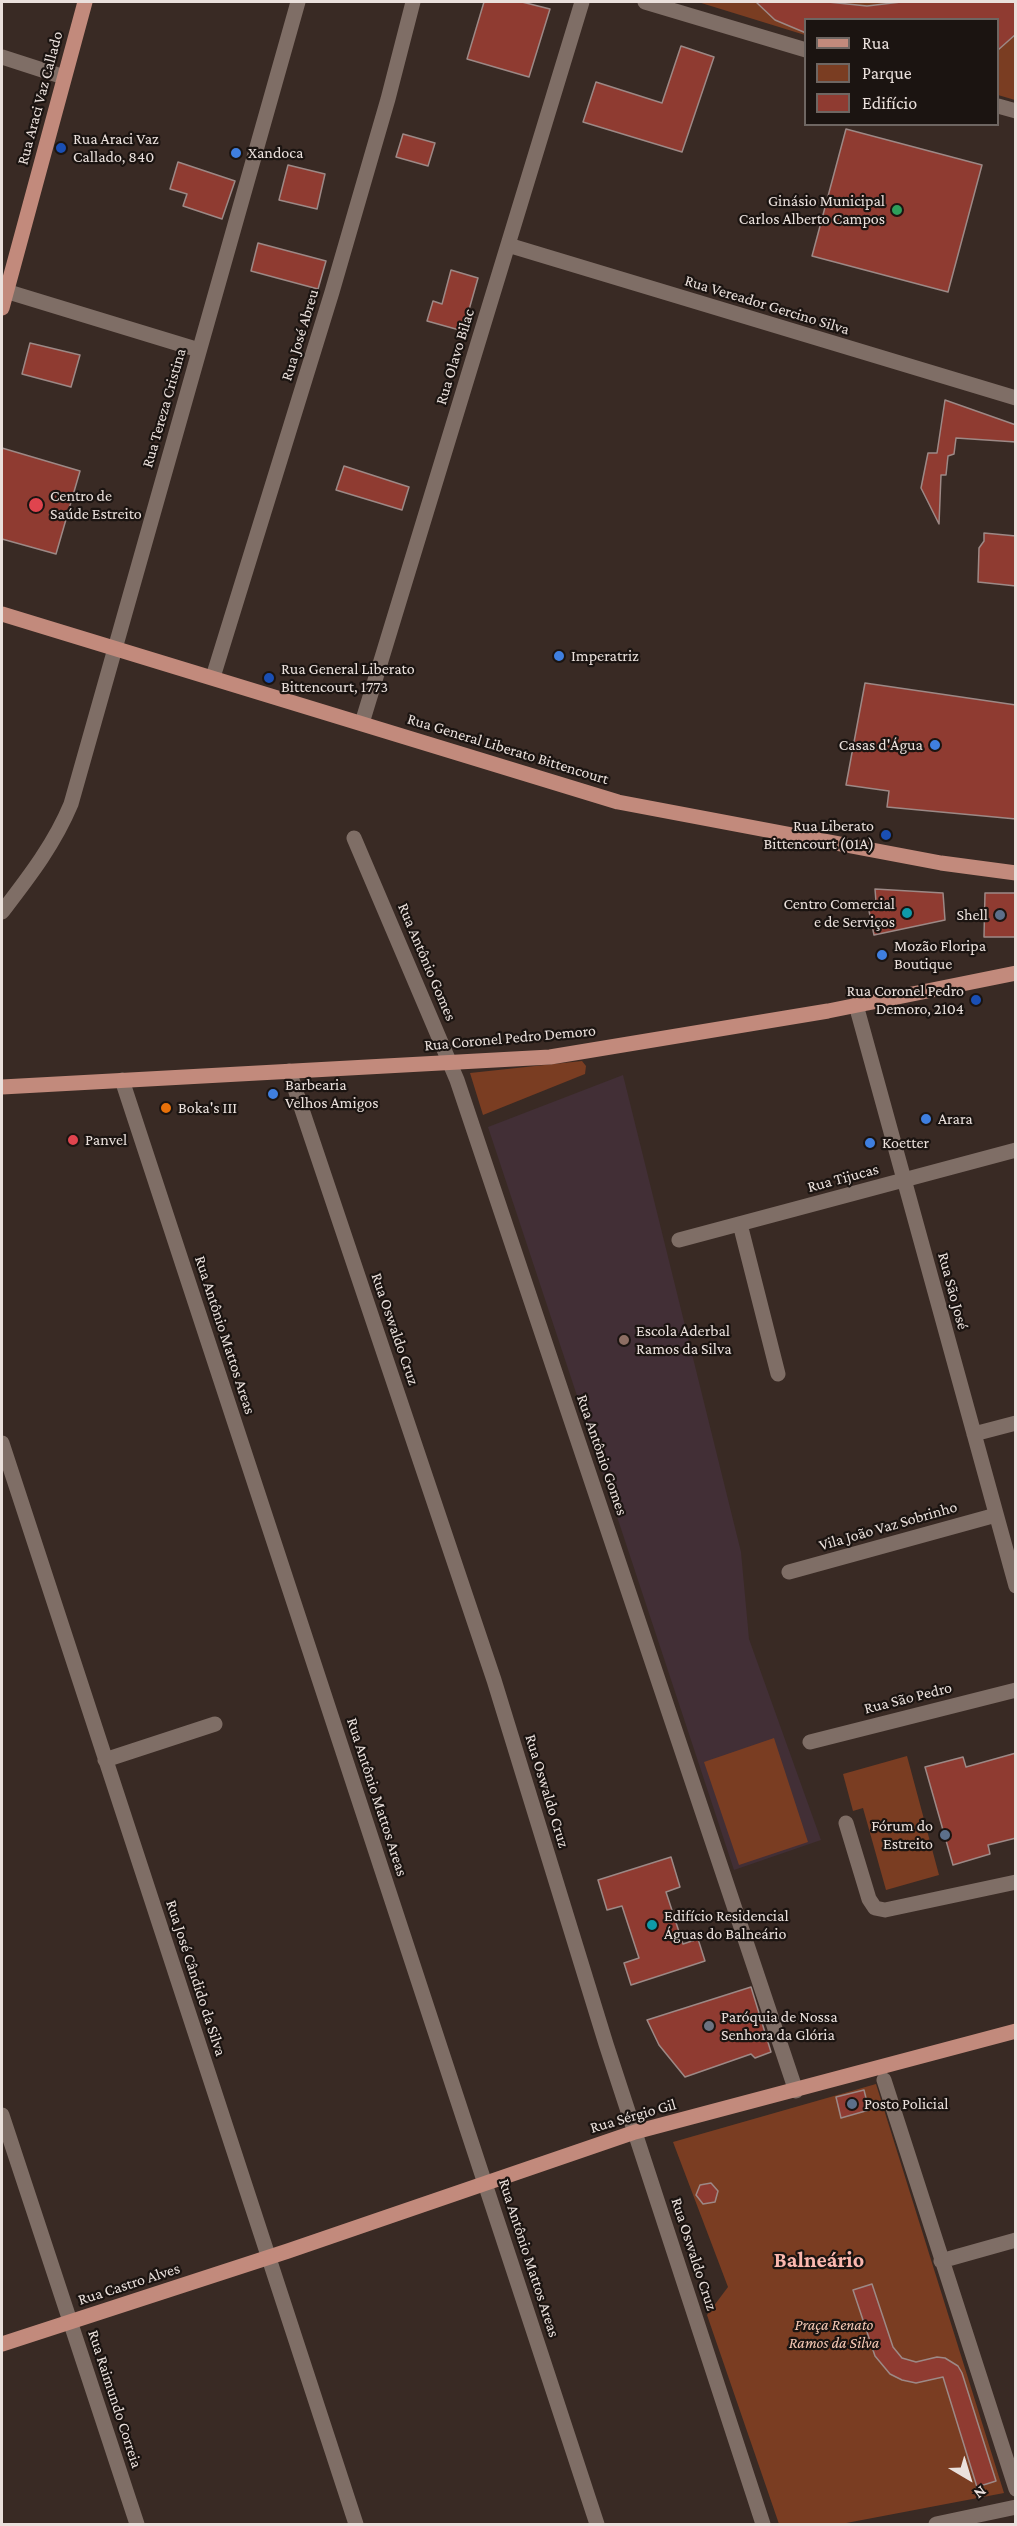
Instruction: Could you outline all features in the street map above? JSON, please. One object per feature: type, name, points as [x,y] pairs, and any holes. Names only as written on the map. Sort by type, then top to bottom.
[{"type":"main road","name":"Rua Araci Vaz Callado","points":[[2,308],[4,291],[85,2]]},
{"type":"main road","name":"Rua General Liberato Bittencourt","points":[[2,614],[646,809],[941,863],[1016,873]]},
{"type":"main road","name":"Rua Coronel Pedro Demoro","points":[[2,1087],[549,1057],[856,1005],[1016,973]]},
{"type":"main road","name":"Rua Sérgio Gil","points":[[268,2258],[635,2132],[1016,2031]]},
{"type":"main road","name":"Rua Castro Alves","points":[[2,2344],[268,2258]]},
{"type":"street","name":"Rua Tereza Cristina","points":[[2,912],[45,855],[61,829],[71,804],[298,2]]},
{"type":"street","name":"Rua José Abreu","points":[[213,677],[366,178],[413,2]]},
{"type":"street","name":"Rua Olavo Bilac","points":[[362,723],[582,2]]},
{"type":"street","points":[[645,2],[804,49]]},
{"type":"street","points":[[2,57],[64,77]]},
{"type":"street","points":[[999,106],[1016,111]]},
{"type":"street","name":"Rua Vereador Gercino Silva","points":[[508,245],[1016,398]]},
{"type":"street","points":[[4,291],[199,350]]},
{"type":"street","name":"Rua Antônio Gomes","points":[[354,838],[450,1062],[796,2091]]},
{"type":"street","name":"Rua São José","points":[[856,1005],[1016,1586]]},
{"type":"street","name":"Rua Oswaldo Cruz","points":[[289,1071],[494,1680],[635,2132],[763,2524]]},
{"type":"street","name":"Rua Antônio Mattos Areas","points":[[122,1080],[597,2524]]},
{"type":"street","name":"Rua Tijucas","points":[[679,1240],[1016,1150]]},
{"type":"street","points":[[740,1224],[778,1374]]},
{"type":"street","points":[[974,1434],[1016,1423]]},
{"type":"street","name":"Rua José Cândido da Silva","points":[[2,1443],[356,2524]]},
{"type":"street","name":"Vila João Vaz Sobrinho","points":[[789,1572],[996,1515]]},
{"type":"street","name":"Rua São Pedro","points":[[810,1742],[1016,1690]]},
{"type":"street","points":[[105,1761],[215,1724]]},
{"type":"street","points":[[846,1823],[869,1899],[875,1908],[885,1910],[1016,1882]]},
{"type":"street","points":[[884,2080],[1016,2488]]},
{"type":"street","name":"Rua Raimundo Correia","points":[[2,2115],[137,2524]]},
{"type":"street","points":[[941,2261],[1016,2240]]},
{"type":"street","points":[[936,2524],[1016,2507]]},
{"type":"shaded area","name":"Escola Aderbal Ramos da Silva","points":[[623,1075],[741,1552],[749,1639],[821,1840],[734,1870],[488,1127]]},
{"type":"green space","points":[[698,2],[1015,2],[1015,100],[999,95],[999,18],[804,18],[804,35]]},
{"type":"green space","points":[[582,1061],[586,1066],[585,1074],[483,1115],[470,1073]]},
{"type":"green space","points":[[774,1738],[808,1842],[739,1865],[704,1762]]},
{"type":"green space","points":[[907,1756],[939,1875],[886,1890],[863,1808],[853,1811],[843,1774]]},
{"type":"green space","name":"Praça Renato Ramos da Silva","points":[[876,2084],[1004,2493],[841,2524],[779,2524],[707,2315],[728,2287],[673,2142]]},
{"type":"building","points":[[484,2],[522,2],[550,9],[529,77],[467,59]]},
{"type":"building","points":[[756,2],[828,2],[867,6],[901,2],[1016,2],[1016,34],[999,49],[999,18],[804,18],[804,32],[775,20]]},
{"type":"building","points":[[681,46],[714,57],[682,152],[583,122],[596,82],[662,103]]},
{"type":"building","name":"Ginásio Municipal Carlos Alberto Campos","points":[[846,129],[982,165],[948,292],[812,256]]},
{"type":"building","points":[[403,134],[435,143],[428,166],[396,157]]},
{"type":"building","points":[[178,162],[235,181],[222,219],[183,206],[187,194],[170,189]]},
{"type":"building","points":[[288,165],[325,174],[317,209],[279,200]]},
{"type":"building","points":[[258,243],[326,261],[318,289],[251,271]]},
{"type":"building","points":[[451,270],[478,278],[463,331],[427,321],[433,301],[442,304]]},
{"type":"building","points":[[30,343],[80,355],[71,387],[22,374]]},
{"type":"building","points":[[945,400],[1016,425],[1016,442],[956,438],[954,454],[948,456],[946,475],[941,475],[939,524],[921,488],[928,453],[937,453]]},
{"type":"building","name":"Centro de Saúde Estreito","points":[[2,448],[80,471],[56,554],[2,539]]},
{"type":"building","points":[[344,466],[409,487],[402,510],[336,490]]},
{"type":"building","points":[[984,533],[1016,536],[1016,586],[978,582],[979,548],[984,541]]},
{"type":"building","name":"Casas d'Água","points":[[865,683],[1016,705],[1016,819],[887,807],[889,791],[846,785]]},
{"type":"building","name":"Centro Comercial e de Serviços","points":[[875,889],[943,893],[945,920],[874,935],[868,906],[876,902]]},
{"type":"building","name":"Shell","points":[[985,893],[1016,893],[1016,937],[984,937]]},
{"type":"building","points":[[1016,1753],[1016,1838],[988,1845],[990,1854],[953,1865],[925,1767],[963,1757],[966,1767]]},
{"type":"building","name":"Edifício Residencial Águas do Balneário","points":[[671,1857],[680,1887],[666,1892],[683,1944],[698,1939],[705,1961],[631,1985],[624,1963],[639,1958],[622,1906],[607,1910],[598,1880]]},
{"type":"building","name":"Paróquia de Nossa Senhora da Glória","points":[[751,1987],[771,2052],[755,2058],[751,2054],[685,2077],[659,2045],[647,2020]]},
{"type":"building","name":"Posto Policial","points":[[864,2090],[869,2110],[841,2118],[836,2097]]},
{"type":"building","points":[[711,2183],[718,2191],[715,2202],[703,2204],[696,2195],[700,2185]]},
{"type":"building","points":[[872,2284],[893,2347],[902,2358],[916,2362],[937,2357],[945,2358],[958,2366],[996,2481],[977,2487],[943,2377],[916,2383],[902,2380],[890,2374],[875,2356],[853,2290]]},
{"type":"place","name":"Rua Araci Vaz Callado, 840","points":[[61,148]]},
{"type":"place","name":"Xandoca","points":[[236,153]]},
{"type":"place","name":"Ginásio Municipal Carlos Alberto Campos","points":[[897,210]]},
{"type":"place","name":"Centro de Saúde Estreito","points":[[36,505]]},
{"type":"place","name":"Imperatriz","points":[[559,656]]},
{"type":"place","name":"Rua General Liberato Bittencourt, 1773","points":[[269,678]]},
{"type":"place","name":"Casas d'Água","points":[[935,745]]},
{"type":"place","name":"Rua Liberato Bittencourt (01A)","points":[[886,835]]},
{"type":"place","name":"Centro Comercial e de Serviços","points":[[907,913]]},
{"type":"place","name":"Shell","points":[[1000,915]]},
{"type":"place","name":"Mozão Floripa Boutique","points":[[882,955]]},
{"type":"place","name":"Rua Coronel Pedro Demoro, 2104","points":[[976,1000]]},
{"type":"place","name":"Barbearia Velhos Amigos","points":[[273,1094]]},
{"type":"place","name":"Boka's III","points":[[166,1108]]},
{"type":"place","name":"Arara","points":[[926,1119]]},
{"type":"place","name":"Panvel","points":[[73,1140]]},
{"type":"place","name":"Koetter","points":[[870,1143]]},
{"type":"place","name":"Escola Aderbal Ramos da Silva","points":[[624,1340]]},
{"type":"place","name":"Fórum do Estreito","points":[[945,1835]]},
{"type":"place","name":"Edifício Residencial Águas do Balneário","points":[[652,1925]]},
{"type":"place","name":"Paróquia de Nossa Senhora da Glória","points":[[709,2026]]},
{"type":"place","name":"Posto Policial","points":[[852,2104]]},
{"type":"district","name":"Balneário","points":[[819,2260]]}]
